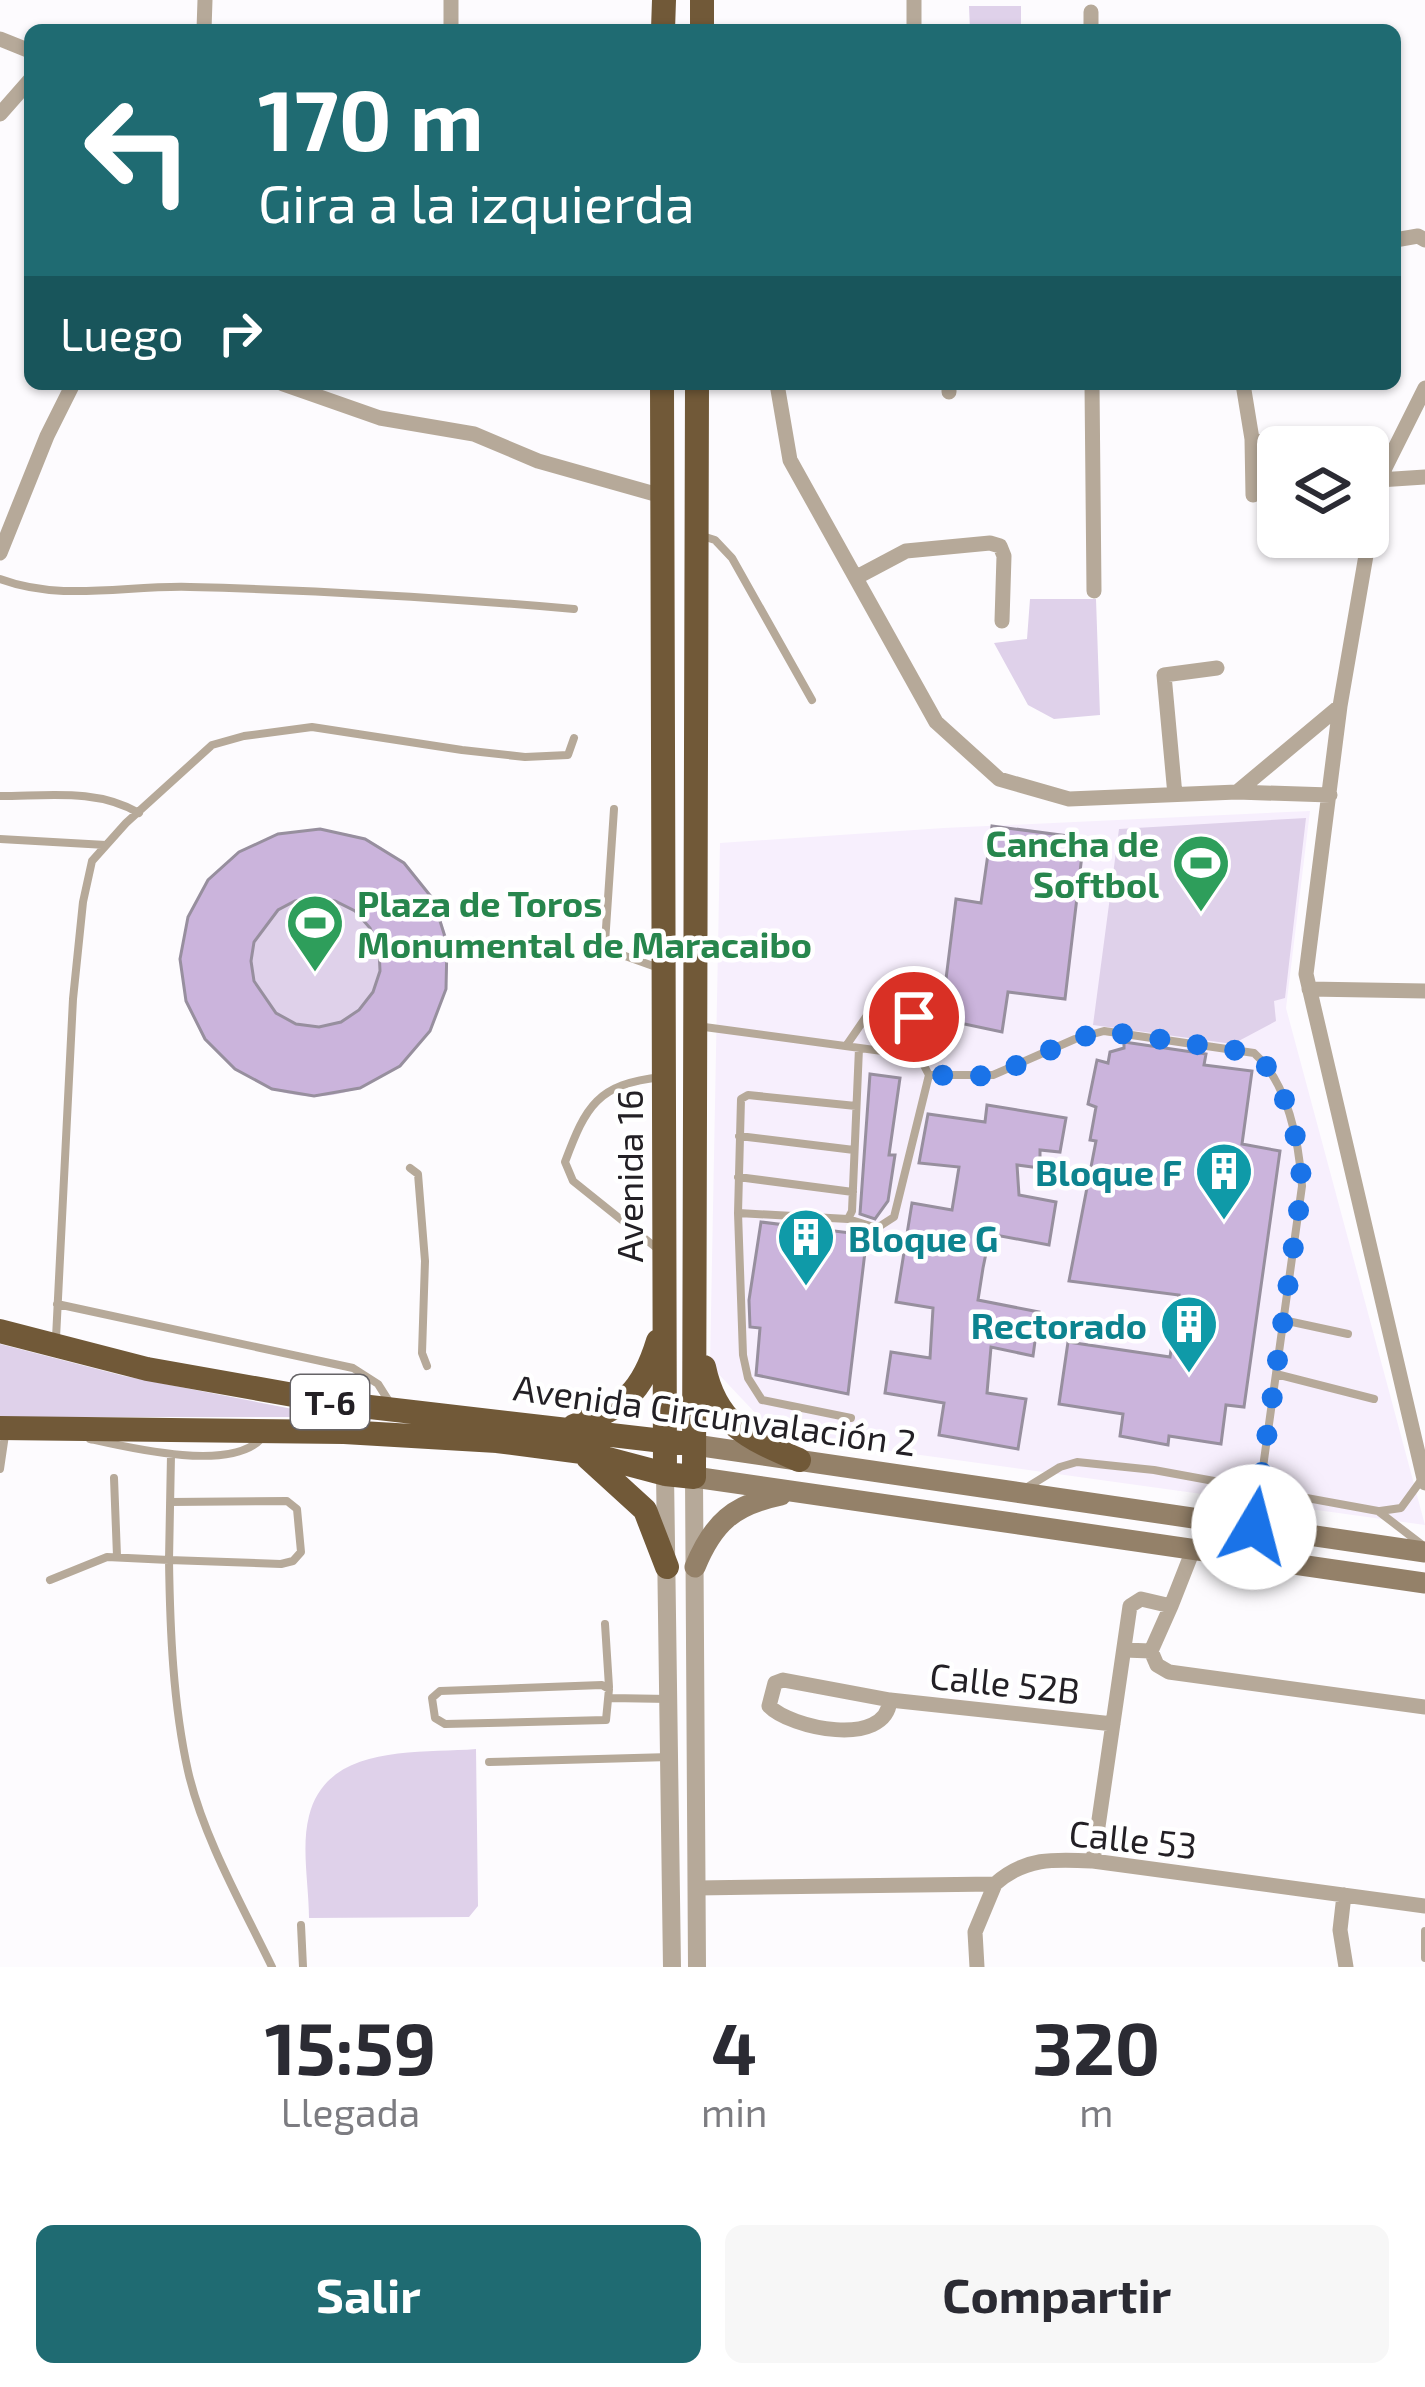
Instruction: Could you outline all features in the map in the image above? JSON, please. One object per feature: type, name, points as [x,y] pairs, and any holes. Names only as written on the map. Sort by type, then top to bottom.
[{"type":"highway","name":"Avenida 16","points":[[662,390],[665,1474]]},
{"type":"highway","name":"Avenida 16","points":[[694,1478],[698,390]]},
{"type":"highway","points":[[566,1429],[609,1414],[632,1392],[654,1355],[664,1322]]},
{"type":"highway","points":[[695,1327],[710,1396],[726,1420],[758,1442],[799,1460]]},
{"type":"highway","name":"Avenida Circunvalación 2","points":[[0,1331],[147,1369],[394,1410],[694,1444]]},
{"type":"highway","name":"Avenida Circunvalación 2","points":[[3,1428],[267,1431],[497,1442],[582,1452],[694,1478]]},
{"type":"highway","points":[[582,1452],[645,1510],[667,1567]]},
{"type":"main road","name":"Avenida Circunvalación 2","points":[[694,1444],[1425,1549]]},
{"type":"main road","name":"Avenida Circunvalación 2","points":[[694,1478],[1425,1583]]},
{"type":"main road","points":[[694,1567],[707,1538],[729,1514],[760,1499],[794,1492]]},
{"type":"street","points":[[1091,11],[1091,24]]},
{"type":"street","points":[[0,113],[24,87]]},
{"type":"street","points":[[1389,451],[1425,388]]},
{"type":"street","points":[[0,553],[70,390]]},
{"type":"street","points":[[300,390],[380,418],[474,434],[538,461],[662,496]]},
{"type":"street","points":[[778,390],[790,460],[936,722],[999,779],[1069,799],[1237,792],[1330,795]]},
{"type":"street","points":[[1092,390],[1094,591]]},
{"type":"street","points":[[1244,390],[1252,439],[1253,495]]},
{"type":"street","points":[[1252,439],[1257,441]]},
{"type":"street","points":[[1389,478],[1425,477]]},
{"type":"street","points":[[857,577],[906,551],[1000,546],[1004,556],[1002,621]]},
{"type":"street","points":[[1362,558],[1306,974],[1424,1479]]},
{"type":"street","points":[[1175,795],[1164,675],[1217,668]]},
{"type":"street","points":[[1237,792],[1340,706]]},
{"type":"street","points":[[1309,989],[1425,991]]},
{"type":"street","name":"Avenida 16","points":[[665,1474],[672,1967]]},
{"type":"street","name":"Avenida 16","points":[[694,1478],[697,1967]]},
{"type":"street","points":[[1150,1651],[1193,1550]]},
{"type":"street","points":[[1093,1861],[1134,1601],[1172,1606]]},
{"type":"street","points":[[1124,1650],[1150,1651]]},
{"type":"street","points":[[1150,1651],[1157,1665],[1169,1672],[1425,1707]]},
{"type":"street","name":"Calle 52B","points":[[890,1700],[889,1712],[878,1726],[848,1731],[782,1717],[770,1706],[775,1683],[783,1680],[890,1700],[1113,1724]]},
{"type":"street","name":"Calle 53","points":[[696,1888],[995,1884],[1010,1871],[1045,1858],[1425,1906]]},
{"type":"street","points":[[976,1967],[975,1932],[995,1884]]},
{"type":"street","points":[[1344,1895],[1340,1930],[1346,1967]]},
{"type":"lane","points":[[698,535],[715,540],[732,558],[812,700]]},
{"type":"lane","points":[[0,579],[59,593],[176,586],[329,589],[574,609]]},
{"type":"lane","points":[[56,1346],[73,999],[82,902],[92,861],[212,746],[278,729],[312,727],[525,757],[568,755],[574,738]]},
{"type":"lane","points":[[0,796],[117,800],[139,813]]},
{"type":"lane","points":[[614,809],[605,943],[614,952],[664,969]]},
{"type":"lane","points":[[0,839],[109,845]]},
{"type":"lane","points":[[738,1213],[848,1219],[878,1228],[894,1217],[929,1075],[919,1056],[918,1022],[914,1017],[868,1014],[846,1046]]},
{"type":"lane","points":[[696,1025],[919,1056]]},
{"type":"lane","points":[[929,1075],[993,1076],[1104,1031],[1254,1053],[1270,1067],[1296,1137],[1302,1186],[1254,1527]]},
{"type":"lane","points":[[848,1219],[859,1048]]},
{"type":"lane","points":[[664,1077],[644,1079],[602,1096],[584,1111],[565,1162],[573,1180],[664,1254]]},
{"type":"lane","points":[[851,1418],[771,1403],[755,1394],[743,1355],[738,1177],[741,1100],[748,1095],[856,1106]]},
{"type":"lane","points":[[739,1136],[854,1150]]},
{"type":"lane","points":[[410,1168],[418,1174],[423,1211],[422,1353],[427,1366]]},
{"type":"lane","points":[[738,1177],[853,1192]]},
{"type":"lane","points":[[57,1304],[353,1368],[378,1384],[394,1410]]},
{"type":"lane","points":[[1283,1320],[1348,1334]]},
{"type":"lane","points":[[1276,1374],[1374,1399]]},
{"type":"lane","points":[[0,1469],[3,1428]]},
{"type":"lane","points":[[67,1429],[89,1439],[170,1455],[237,1452],[257,1445],[267,1431]]},
{"type":"lane","points":[[170,1455],[170,1625],[188,1772],[272,1967]]},
{"type":"lane","points":[[1020,1492],[1077,1462],[1154,1470],[1378,1511],[1401,1508],[1424,1479]]},
{"type":"lane","points":[[114,1478],[117,1556]]},
{"type":"lane","points":[[50,1580],[95,1560],[117,1556],[289,1563],[299,1556],[297,1509],[287,1501],[170,1502]]},
{"type":"lane","points":[[1378,1511],[1425,1549]]},
{"type":"lane","points":[[604,1624],[609,1693],[606,1720],[445,1724],[435,1718],[432,1698],[440,1691],[602,1685],[609,1693],[670,1700]]},
{"type":"lane","points":[[489,1762],[672,1757]]},
{"type":"lane","points":[[301,1924],[303,1967]]},
{"type":"lane","points":[[1425,1931],[1425,1958]]},
{"type":"shaded area","points":[[969,6],[1021,6],[1021,24],[970,24]]},
{"type":"shaded area","points":[[1030,599],[1096,599],[1100,715],[1054,719],[1028,705],[994,643],[1027,639]]},
{"type":"shaded area","points":[[1310,811],[1286,1008],[1425,1525],[776,1435],[710,1365],[720,843]]},
{"type":"shaded area","name":"Cancha de Softbol","points":[[1306,818],[1285,998],[1274,1001],[1276,1021],[1233,1044],[1093,1025],[1119,829]]},
{"type":"shaded area","name":"Plaza de Toros Monumental de Maracaibo","points":[[320,829],[373,843],[409,871],[442,924],[448,965],[440,1005],[420,1041],[391,1070],[355,1089],[314,1096],[260,1084],[205,1039],[208,880],[259,844]]},
{"type":"shaded area","points":[[0,1344],[124,1376],[334,1417],[0,1417]]},
{"type":"shaded area","points":[[476,1749],[478,1906],[469,1917],[309,1918],[305,1853],[309,1816],[319,1792],[334,1775],[377,1757]]},
{"type":"building","points":[[992,826],[1084,838],[1065,999],[1008,992],[1002,1032],[941,1019],[956,899],[981,903]]},
{"type":"building","name":"Plaza de Toros Monumental de Maracaibo","points":[[320,829],[365,839],[404,863],[433,899],[447,943],[446,989],[430,1031],[400,1066],[360,1088],[314,1096],[272,1089],[235,1069],[205,1039],[186,1001],[180,959],[188,917],[208,880],[239,852],[278,834]],"holes":[[[295,901],[335,901],[355,911],[370,928],[379,949],[380,971],[373,992],[341,1022],[319,1027],[296,1024],[276,1013],[254,981],[254,942],[278,910]]]},
{"type":"building","points":[[1124,1042],[1206,1054],[1204,1065],[1252,1071],[1242,1144],[1280,1151],[1244,1407],[1226,1405],[1221,1444],[1169,1436],[1168,1445],[1120,1436],[1123,1414],[1059,1404],[1068,1342],[1170,1357],[1179,1295],[1069,1281],[1096,1141],[1090,1140],[1096,1107],[1088,1104],[1097,1060],[1108,1063],[1110,1052],[1124,1048]]},
{"type":"building","points":[[870,1074],[900,1078],[888,1201],[875,1219],[860,1214]]},
{"type":"building","points":[[987,1105],[1066,1118],[1060,1152],[1040,1150],[1040,1168],[1017,1165],[1019,1195],[1056,1202],[1049,1245],[990,1234],[978,1300],[1039,1312],[1033,1356],[991,1347],[987,1393],[1026,1399],[1018,1449],[939,1435],[944,1403],[885,1393],[891,1352],[930,1358],[933,1308],[896,1302],[912,1203],[952,1210],[959,1167],[919,1163],[928,1114],[985,1122]]},
{"type":"building","name":"Bloque G","points":[[761,1222],[867,1235],[848,1394],[756,1375],[760,1328],[750,1327],[749,1300]]},
{"type":"place","name":"Cancha de Softbol","points":[[1201,914]]},
{"type":"place","name":"Plaza de Toros Monumental de Maracaibo","points":[[315,974]]},
{"type":"place","name":"Bloque F","points":[[1224,1222]]},
{"type":"place","name":"Bloque G","points":[[806,1288]]},
{"type":"place","name":"Rectorado","points":[[1189,1375]]},
{"type":"route","points":[[914,1017],[919,1056],[929,1075],[993,1076],[1104,1031],[1254,1053],[1270,1067],[1296,1137],[1302,1186],[1254,1527]]}]
